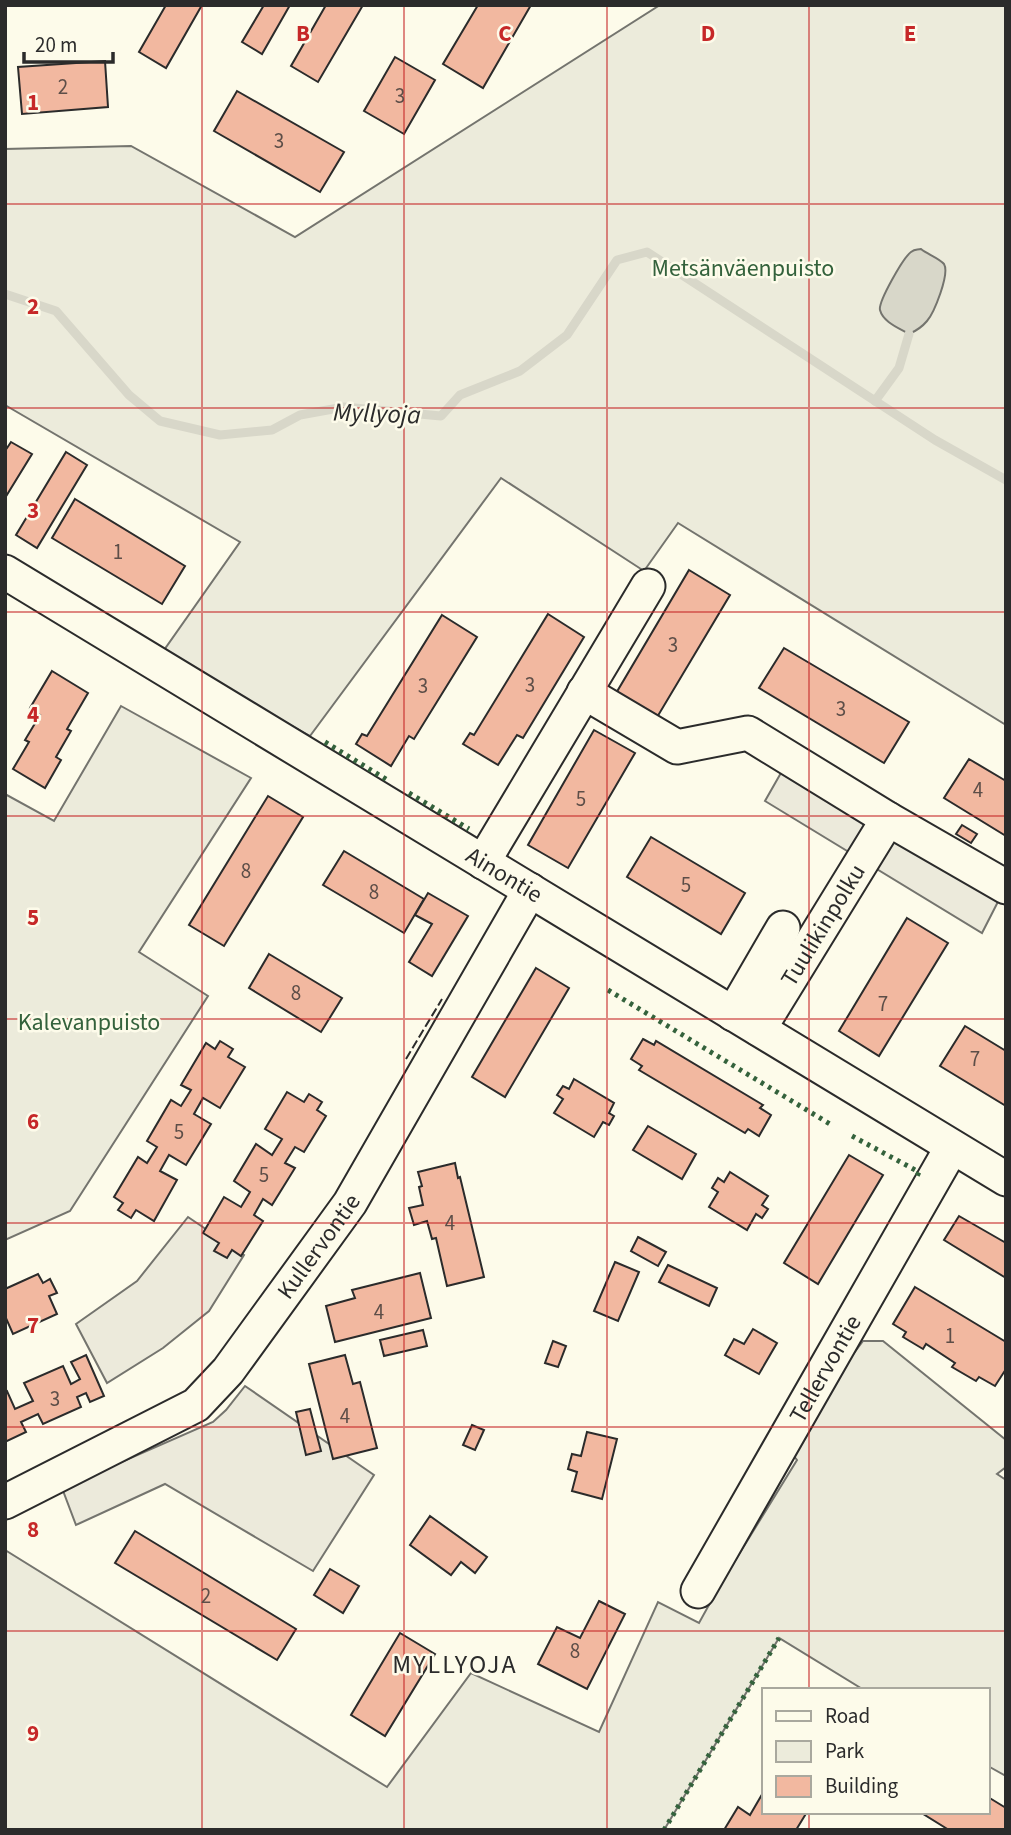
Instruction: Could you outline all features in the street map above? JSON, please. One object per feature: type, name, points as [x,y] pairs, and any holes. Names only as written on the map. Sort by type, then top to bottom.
[{"type":"street","name":"Ainontie","points":[[5,572],[1006,1179]]},
{"type":"street","points":[[483,862],[648,586]]},
{"type":"street","points":[[584,692],[677,747],[748,733],[1006,887]]},
{"type":"street","name":"Tuulikinpolku","points":[[746,1021],[888,819]]},
{"type":"street","name":"Kullervontie","points":[[5,1502],[196,1405],[228,1371],[350,1203],[530,890]]},
{"type":"street","points":[[746,1021],[783,928]]},
{"type":"street","name":"Tellervontie","points":[[698,1591],[952,1147]]},
{"type":"green space","name":"Metsänväenpuisto","points":[[660,5],[1006,5],[1006,725],[678,523],[644,571],[501,478],[310,736],[162,653],[240,542],[5,405],[5,149],[131,146],[295,237]]},
{"type":"green space","name":"Kalevanpuisto","points":[[121,706],[251,778],[139,952],[208,996],[70,1211],[5,1240],[5,794],[54,821]]},
{"type":"green space","points":[[863,1341],[883,1341],[1006,1440],[1006,1467],[997,1474],[1006,1480],[1006,1776],[990,1767],[990,1688],[861,1688],[779,1638],[664,1830],[5,1830],[5,1550],[387,1787],[471,1673],[599,1732],[658,1602],[699,1623],[797,1460],[793,1455],[834,1380]]},
{"type":"shaded area","points":[[921,249],[944,264],[945,276],[930,317],[921,327],[909,334],[884,318],[880,305],[902,262],[911,252]]},
{"type":"shaded area","points":[[794,750],[1006,886],[982,933],[765,801]]},
{"type":"shaded area","points":[[188,1217],[244,1255],[209,1311],[163,1348],[107,1383],[76,1324],[137,1281]]},
{"type":"shaded area","points":[[245,1386],[374,1475],[313,1571],[165,1484],[76,1525],[62,1488],[213,1422]]},
{"type":"building","points":[[166,5],[202,5],[166,68],[139,52]]},
{"type":"building","points":[[264,5],[290,5],[262,54],[242,42]]},
{"type":"building","points":[[326,5],[363,5],[318,82],[291,66]]},
{"type":"building","points":[[478,5],[531,5],[483,88],[443,64]]},
{"type":"building","points":[[395,57],[435,80],[404,134],[364,111]]},
{"type":"building","points":[[105,61],[108,107],[22,114],[18,67]]},
{"type":"building","points":[[237,91],[344,152],[320,192],[214,131]]},
{"type":"building","points":[[11,442],[32,454],[5,498],[5,451]]},
{"type":"building","points":[[66,452],[87,465],[37,548],[16,535]]},
{"type":"building","points":[[75,499],[185,566],[162,604],[52,538]]},
{"type":"building","points":[[689,570],[730,595],[656,719],[615,695]]},
{"type":"building","points":[[548,614],[584,637],[523,738],[517,735],[498,765],[463,744],[470,733],[474,735]]},
{"type":"building","points":[[442,615],[477,637],[414,739],[409,736],[391,766],[356,744],[362,734],[367,736]]},
{"type":"building","points":[[784,648],[909,722],[884,763],[759,688]]},
{"type":"building","points":[[52,671],[88,693],[67,729],[71,731],[56,757],[61,760],[45,788],[13,769],[29,742],[25,740],[40,715],[30,708]]},
{"type":"building","points":[[594,730],[635,753],[568,868],[528,845]]},
{"type":"building","points":[[969,759],[1006,781],[1006,836],[944,798]]},
{"type":"building","points":[[268,796],[303,817],[224,946],[189,925]]},
{"type":"building","points":[[962,825],[977,834],[971,843],[956,834]]},
{"type":"building","points":[[651,837],[745,893],[721,934],[627,877]]},
{"type":"building","points":[[344,851],[424,899],[404,933],[323,885]]},
{"type":"building","points":[[428,893],[468,916],[432,976],[409,962],[432,924],[415,915]]},
{"type":"building","points":[[907,918],[948,943],[879,1056],[839,1031]]},
{"type":"building","points":[[269,954],[342,998],[321,1032],[249,988]]},
{"type":"building","points":[[536,968],[569,988],[505,1097],[472,1077]]},
{"type":"building","points":[[965,1026],[1006,1051],[1006,1106],[940,1066]]},
{"type":"building","points":[[643,1039],[654,1045],[656,1041],[763,1105],[760,1108],[771,1115],[759,1136],[748,1129],[745,1133],[639,1070],[642,1066],[631,1059]]},
{"type":"building","points":[[220,1041],[233,1049],[228,1057],[245,1067],[220,1108],[203,1098],[194,1114],[211,1124],[186,1165],[169,1155],[160,1171],[177,1180],[154,1221],[136,1210],[131,1218],[118,1210],[123,1203],[114,1197],[138,1157],[147,1163],[157,1147],[147,1141],[171,1100],[181,1106],[191,1090],[181,1085],[206,1043],[215,1049]]},
{"type":"building","points":[[574,1079],[614,1103],[609,1113],[614,1116],[609,1125],[603,1122],[594,1137],[554,1113],[563,1099],[557,1095],[563,1086],[569,1089]]},
{"type":"building","points":[[287,1092],[304,1102],[309,1094],[322,1102],[317,1110],[326,1116],[304,1152],[295,1147],[285,1163],[295,1168],[272,1205],[263,1199],[254,1215],[263,1221],[241,1256],[232,1250],[227,1258],[214,1251],[219,1243],[203,1233],[224,1197],[241,1207],[250,1192],[234,1181],[256,1144],[272,1155],[282,1139],[265,1129]]},
{"type":"building","points":[[648,1126],[696,1154],[682,1179],[633,1150]]},
{"type":"building","points":[[849,1155],[883,1175],[818,1284],[784,1263]]},
{"type":"building","points":[[455,1163],[484,1277],[447,1286],[436,1238],[432,1239],[427,1221],[414,1225],[409,1208],[423,1205],[418,1172]]},
{"type":"building","points":[[730,1172],[768,1196],[762,1205],[768,1209],[762,1218],[756,1214],[747,1230],[709,1207],[718,1192],[712,1188],[718,1178],[724,1182]]},
{"type":"building","points":[[959,1216],[1006,1243],[1006,1278],[944,1240]]},
{"type":"building","points":[[638,1237],[666,1252],[658,1266],[631,1251]]},
{"type":"building","points":[[615,1262],[639,1272],[618,1321],[594,1311]]},
{"type":"building","points":[[668,1265],[717,1288],[709,1306],[659,1282]]},
{"type":"building","points":[[420,1273],[431,1318],[335,1342],[326,1306],[355,1298],[352,1290]]},
{"type":"building","points":[[38,1274],[43,1283],[50,1279],[57,1293],[49,1296],[57,1314],[13,1334],[5,1316],[5,1289]]},
{"type":"building","points":[[915,1287],[1006,1342],[1006,1369],[995,1386],[979,1377],[976,1381],[952,1367],[955,1363],[926,1344],[923,1349],[903,1337],[906,1332],[893,1324]]},
{"type":"building","points":[[753,1329],[777,1343],[759,1374],[725,1355],[734,1339],[744,1344]]},
{"type":"building","points":[[423,1330],[427,1346],[384,1356],[380,1340]]},
{"type":"building","points":[[553,1341],[566,1346],[558,1367],[545,1363]]},
{"type":"building","points":[[86,1355],[104,1396],[90,1402],[86,1393],[77,1397],[81,1407],[43,1424],[38,1414],[21,1422],[26,1432],[5,1442],[5,1392],[7,1391],[15,1409],[33,1401],[24,1383],[63,1366],[71,1384],[80,1379],[71,1362]]},
{"type":"building","points":[[345,1355],[353,1384],[360,1382],[377,1448],[333,1459],[309,1364]]},
{"type":"building","points":[[310,1409],[321,1451],[306,1455],[296,1412]]},
{"type":"building","points":[[472,1425],[484,1430],[475,1450],[463,1445]]},
{"type":"building","points":[[587,1432],[617,1439],[602,1499],[572,1491],[577,1472],[568,1469],[572,1454],[581,1456]]},
{"type":"building","points":[[430,1516],[487,1557],[475,1573],[461,1562],[451,1575],[410,1545]]},
{"type":"building","points":[[135,1531],[296,1629],[277,1660],[115,1563]]},
{"type":"building","points":[[330,1569],[359,1586],[343,1613],[314,1595]]},
{"type":"building","points":[[599,1601],[625,1614],[587,1689],[538,1664],[557,1627],[580,1638]]},
{"type":"building","points":[[400,1633],[435,1654],[385,1736],[351,1715]]},
{"type":"building","points":[[762,1794],[762,1814],[806,1814],[796,1830],[724,1830],[738,1807],[750,1815]]},
{"type":"building","points":[[990,1798],[1006,1808],[1006,1830],[949,1830],[923,1814],[990,1814]]},
{"type":"waterway","name":"Myllyoja","points":[[5,294],[56,311],[129,395],[160,421],[220,435],[272,430],[300,415],[344,407],[441,416],[460,395],[520,371],[567,335],[617,260],[647,252],[935,440],[1006,480]]},
{"type":"waterway","points":[[875,401],[899,368],[909,334]]},
{"type":"hedge","points":[[325,742],[389,781]]},
{"type":"hedge","points":[[409,793],[469,829]]},
{"type":"hedge","points":[[608,990],[830,1124]]},
{"type":"hedge","points":[[852,1136],[919,1172],[917,1176]]},
{"type":"hedge","points":[[664,1830],[779,1638]]},
{"type":"fence","points":[[406,1059],[442,999]]},
{"type":"district","name":"MYLLYOJA","points":[[455,1664]]}]
